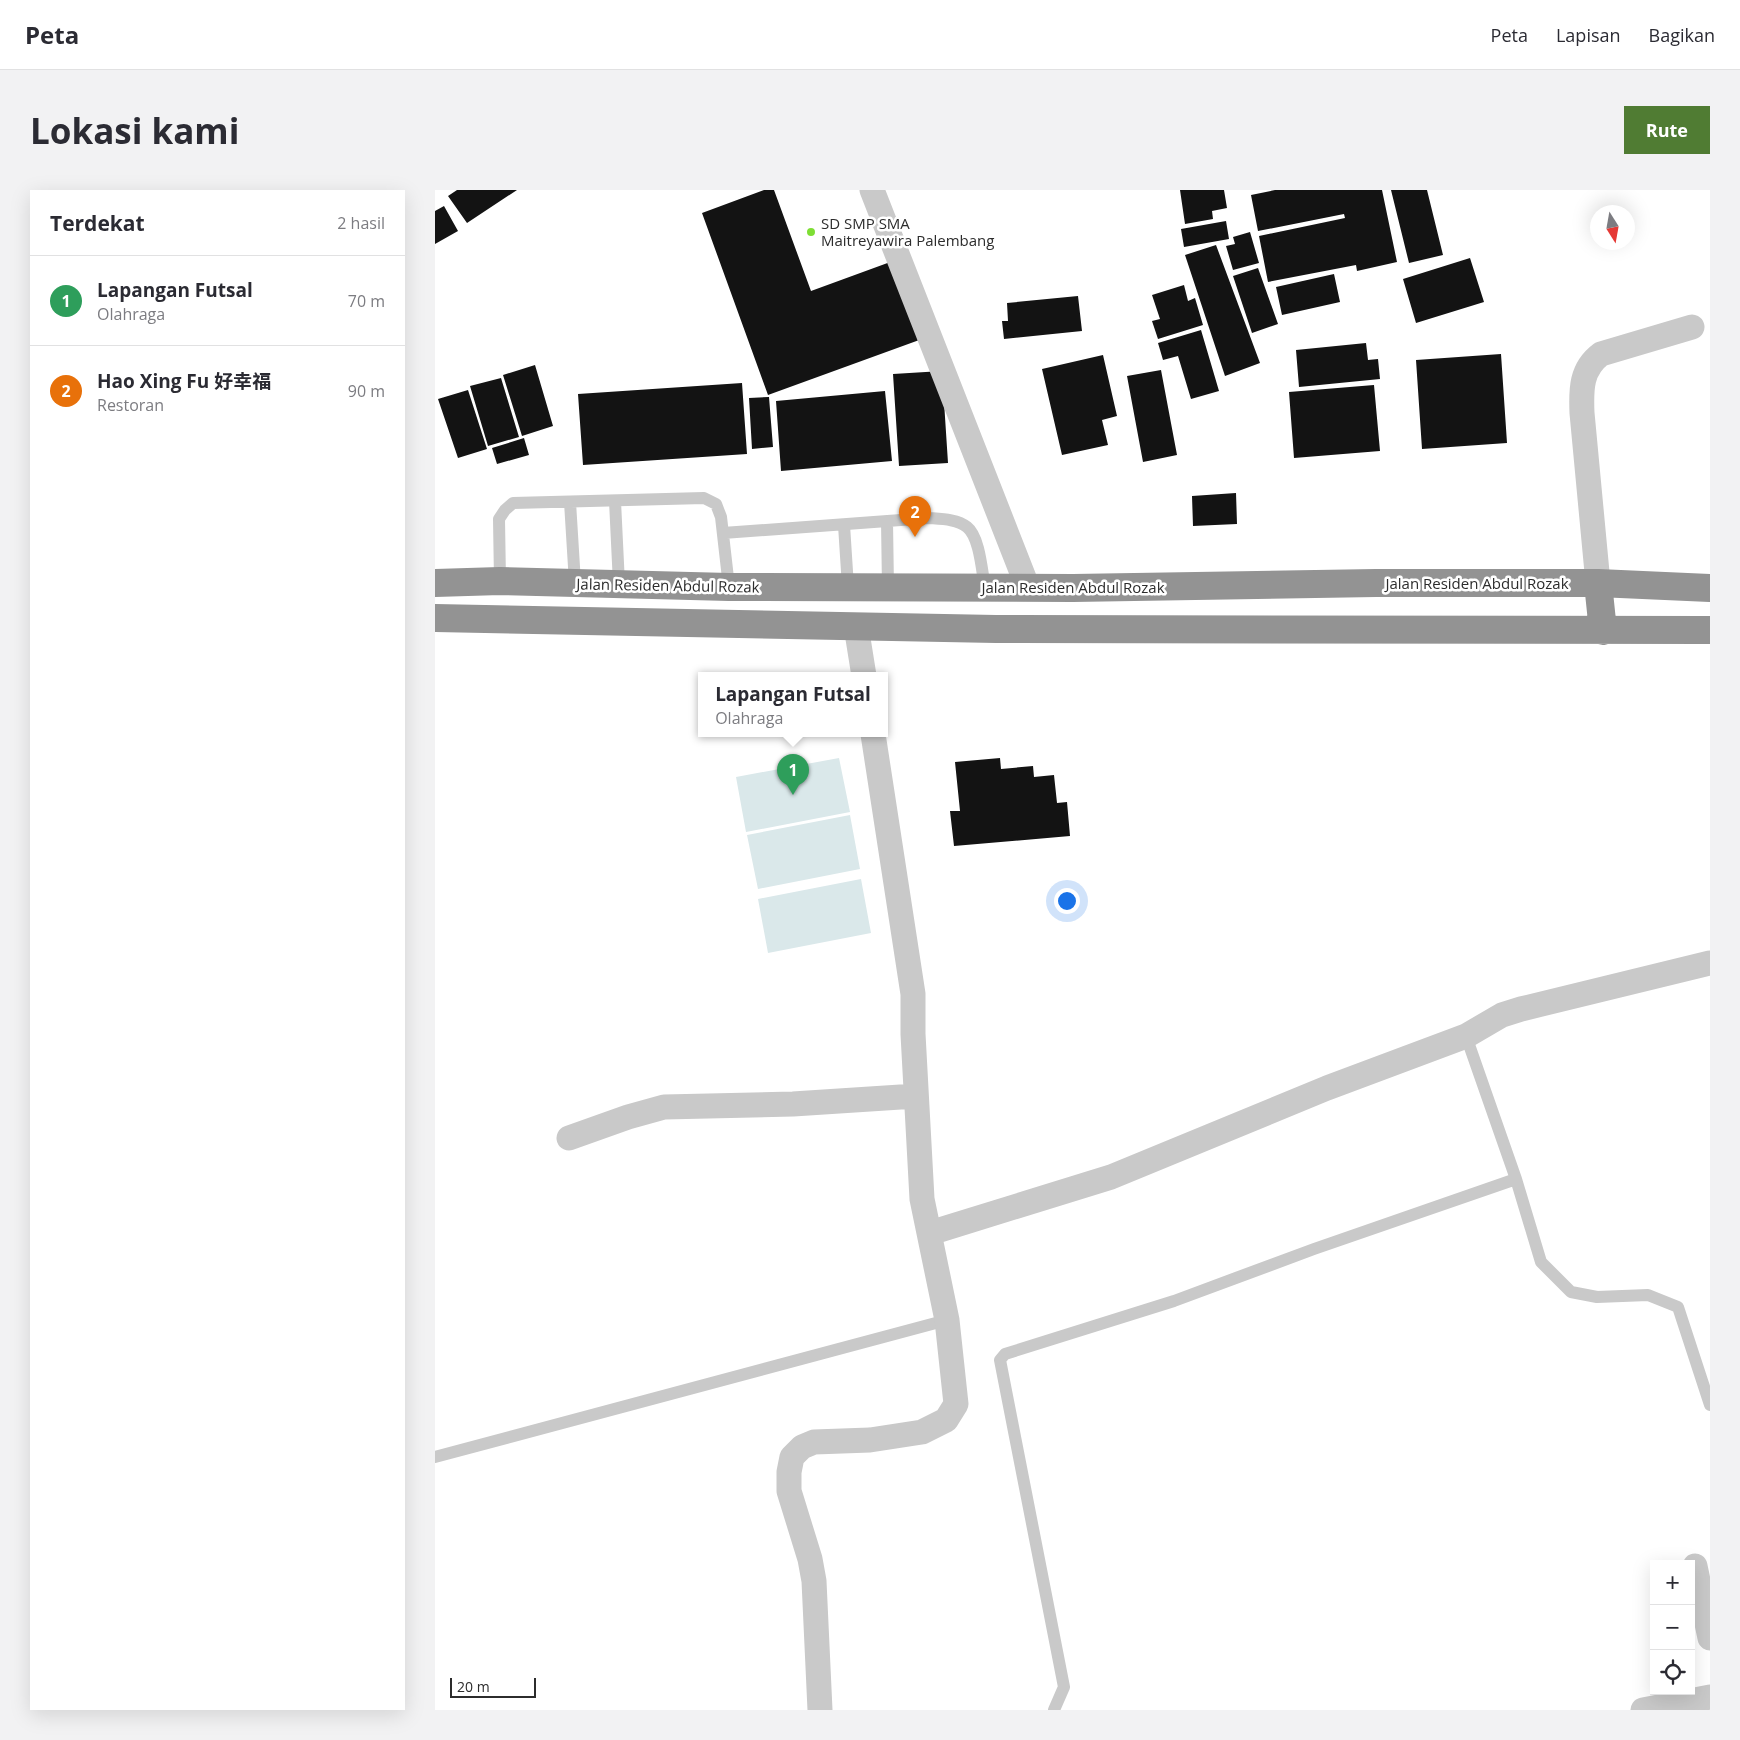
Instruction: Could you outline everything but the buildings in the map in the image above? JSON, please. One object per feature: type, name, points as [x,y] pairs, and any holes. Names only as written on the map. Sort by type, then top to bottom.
[{"type":"highway","name":"Jalan Residen Abdul Rozak","points":[[435,584],[500,581],[729,587],[1028,588],[1598,583],[1710,588]]},
{"type":"highway","points":[[1598,583],[1603,631]]},
{"type":"highway","points":[[435,618],[996,628],[1710,630]]},
{"type":"street","points":[[872,190],[1028,588]]},
{"type":"street","points":[[1598,583],[1581,412],[1584,374],[1590,362],[1601,354],[1692,327]]},
{"type":"street","points":[[856,626],[863,672]]},
{"type":"street","points":[[819,1710],[814,1581],[810,1559],[789,1491],[789,1472],[792,1457],[802,1447],[813,1442],[889,1437],[922,1432],[946,1420],[956,1404],[947,1320],[922,1200],[913,994],[873,737]]},
{"type":"street","points":[[930,1233],[1111,1177],[1327,1088],[1466,1036],[1503,1016],[1521,1009],[1710,963]]},
{"type":"street","points":[[569,1138],[628,1117],[664,1107],[793,1104],[916,1096]]},
{"type":"street","points":[[1695,1566],[1710,1638]]},
{"type":"street","points":[[1643,1710],[1710,1697]]},
{"type":"lane","points":[[500,581],[499,519],[513,503],[704,498],[716,504],[719,510],[729,587]]},
{"type":"lane","points":[[615,501],[619,584]]},
{"type":"lane","points":[[570,502],[575,583]]},
{"type":"lane","points":[[723,533],[928,518],[954,521],[968,528],[978,549],[985,588]]},
{"type":"lane","points":[[887,521],[888,588]]},
{"type":"lane","points":[[844,525],[848,587]]},
{"type":"lane","points":[[1466,1036],[1516,1179],[1541,1262],[1571,1292],[1597,1297],[1648,1295],[1677,1307],[1710,1405]]},
{"type":"lane","points":[[1054,1710],[1064,1687],[1000,1360],[1005,1354],[1174,1301],[1314,1249],[1516,1179]]},
{"type":"lane","points":[[436,1457],[947,1320]]},
{"type":"shaded area","points":[[839,758],[850,812],[746,832],[736,777]]},
{"type":"shaded area","points":[[850,815],[860,869],[758,889],[747,835]]},
{"type":"shaded area","points":[[861,879],[871,933],[768,953],[758,899]]},
{"type":"place","name":"SD SMP SMA Maitreyawira Palembang","points":[[811,232]]},
{"type":"place","name":"Hao Xing Fu 好幸福","points":[[915,537]]},
{"type":"place","name":"Lapangan Futsal","points":[[793,795]]}]
